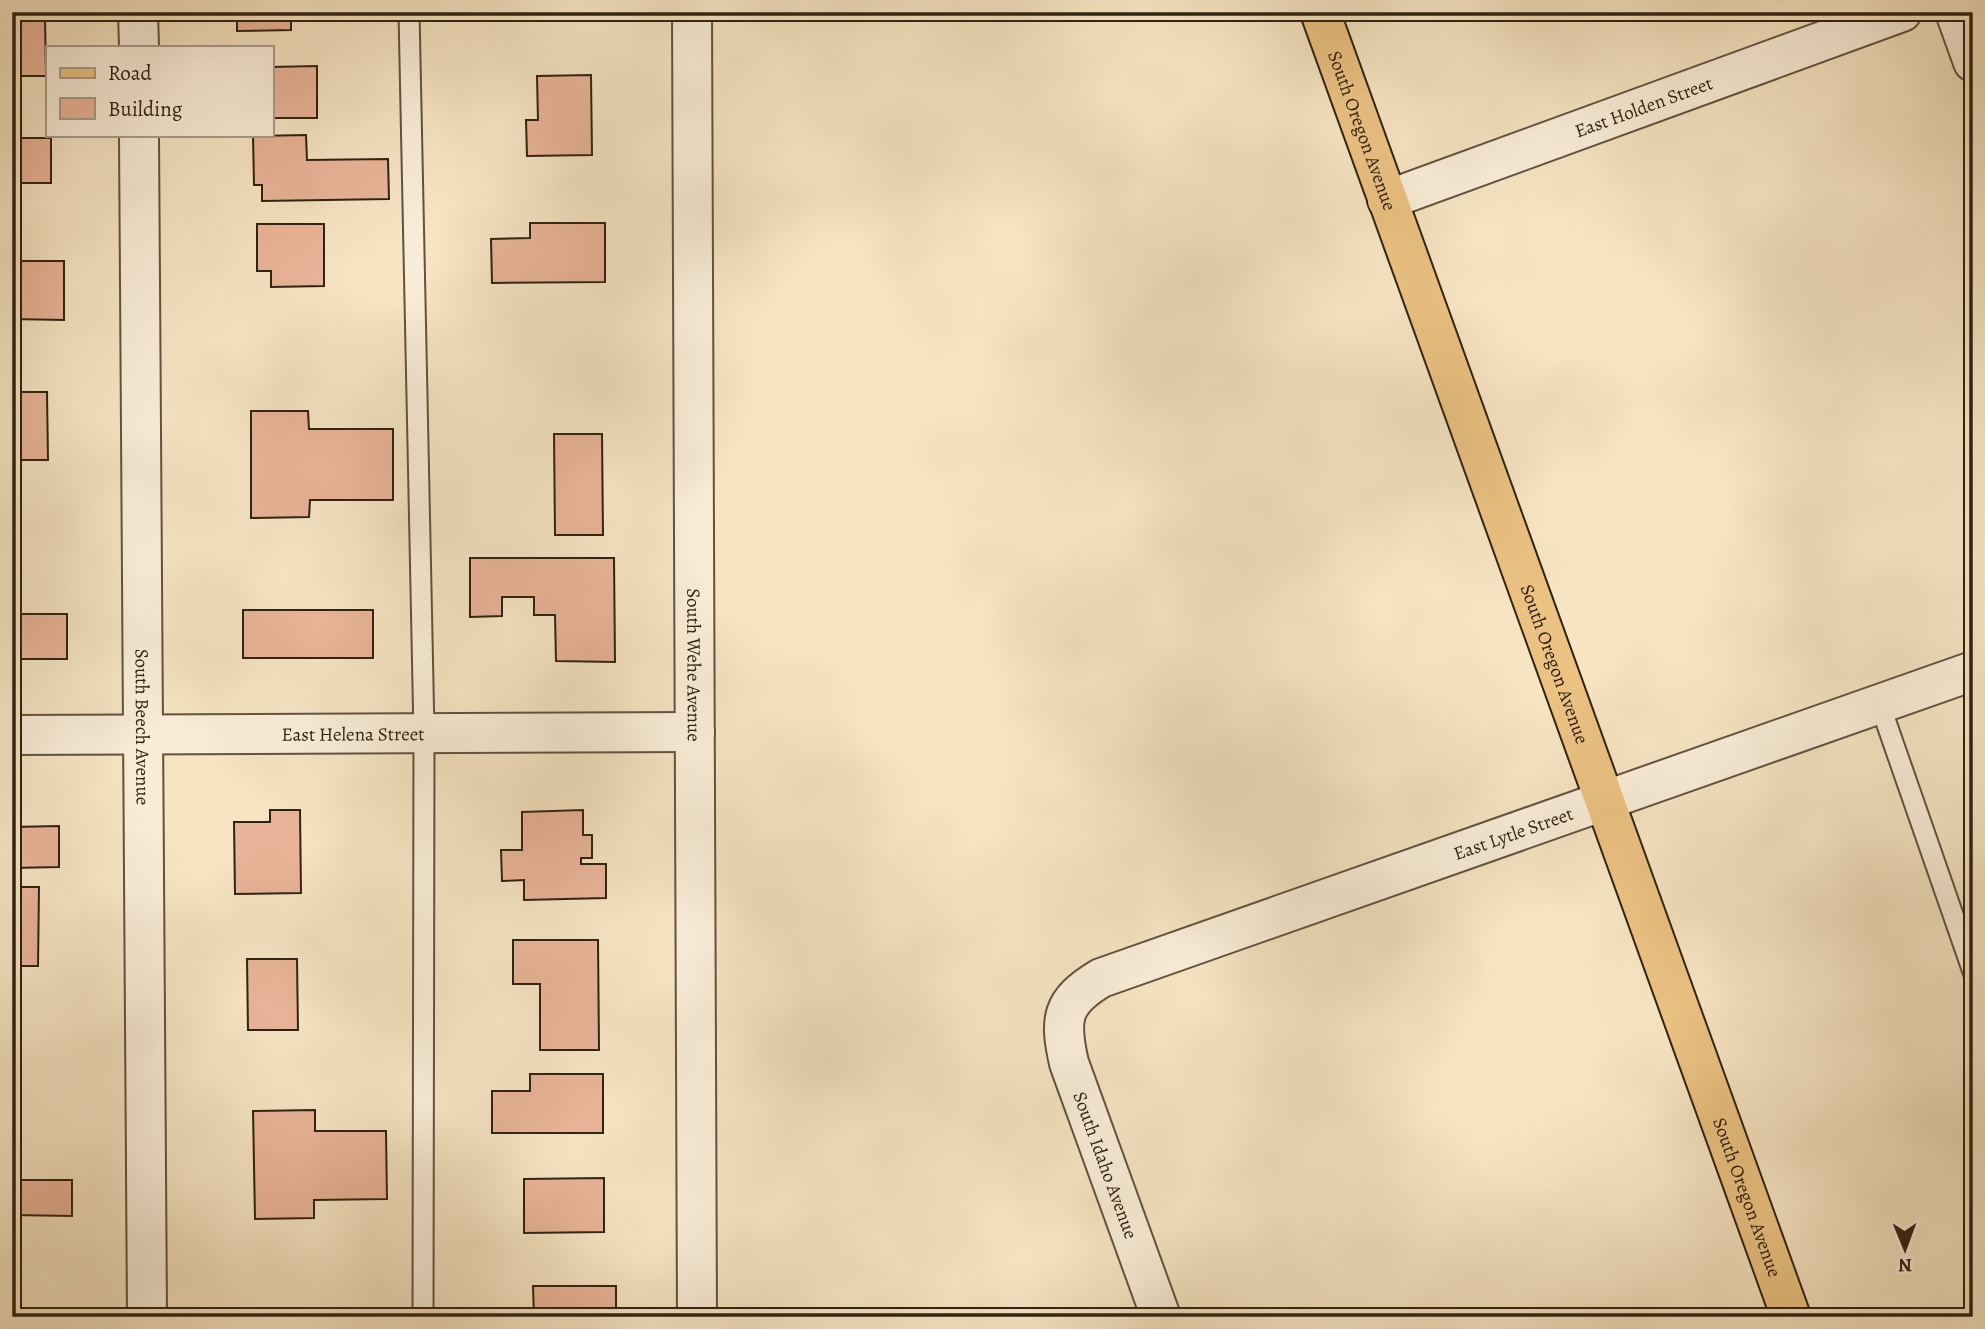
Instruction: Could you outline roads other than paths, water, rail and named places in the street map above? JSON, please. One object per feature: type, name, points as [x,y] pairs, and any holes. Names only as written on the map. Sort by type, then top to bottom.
[{"type":"main road","name":"South Oregon Avenue","points":[[1320,12],[1791,1317]]},
{"type":"street","points":[[138,12],[138,46]]},
{"type":"street","name":"South Wehe Avenue","points":[[692,12],[697,1317]]},
{"type":"street","name":"East Holden Street","points":[[1387,200],[1902,12]]},
{"type":"street","points":[[1955,12],[1973,62]]},
{"type":"street","name":"South Beech Avenue","points":[[139,136],[147,1317]]},
{"type":"street","name":"East Lytle Street","points":[[1066,1010],[1079,991],[1101,978],[1973,671]]},
{"type":"street","name":"East Helena Street","points":[[12,735],[695,732]]},
{"type":"street","name":"South Idaho Avenue","points":[[1066,1010],[1063,1037],[1069,1062],[1161,1317]]},
{"type":"lane","points":[[409,12],[424,733],[423,1317]]},
{"type":"lane","points":[[1879,702],[1973,972]]}]
